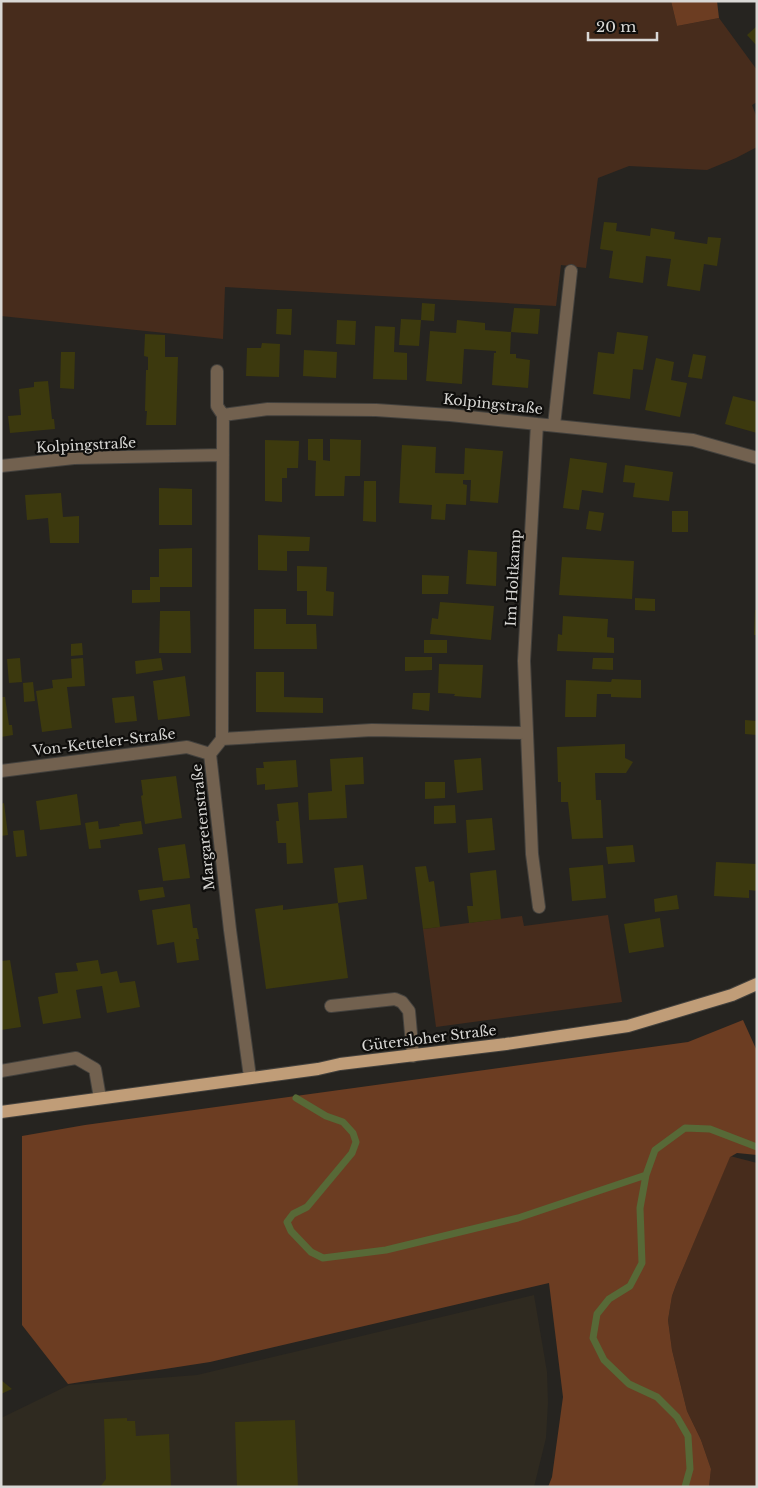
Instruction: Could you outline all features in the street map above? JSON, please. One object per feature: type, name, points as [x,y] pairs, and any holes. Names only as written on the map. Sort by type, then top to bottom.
[{"type":"main road","name":"Gütersloher Straße","points":[[1,1112],[628,1026],[732,995],[757,984]]},
{"type":"street","points":[[554,425],[572,271]]},
{"type":"street","points":[[217,371],[217,406],[223,415],[222,739],[372,730],[526,733]]},
{"type":"street","name":"Kolpingstraße","points":[[223,415],[268,409],[376,410],[450,415],[693,440],[757,458]]},
{"type":"street","name":"Im Holtkamp","points":[[537,424],[524,661],[532,854],[538,907]]},
{"type":"street","name":"Kolpingstraße","points":[[1,466],[74,458],[222,455]]},
{"type":"street","name":"Margaretenstraße","points":[[222,739],[210,754],[230,930],[250,1077]]},
{"type":"street","name":"Von-Ketteler-Straße","points":[[1,771],[187,746],[210,754]]},
{"type":"street","points":[[331,1006],[395,999],[402,1002],[409,1011],[413,1056]]},
{"type":"street","points":[[1,1071],[76,1058],[95,1069],[100,1098]]},
{"type":"shaded area","points":[[1,1],[671,1],[677,26],[719,18],[757,70],[757,102],[752,105],[757,118],[757,147],[707,170],[629,166],[598,178],[586,268],[561,265],[556,306],[225,287],[223,339],[1,316]]},
{"type":"shaded area","points":[[671,1],[717,1],[719,18],[677,26]]},
{"type":"shaded area","points":[[608,915],[622,1002],[436,1027],[423,929],[522,916],[524,926]]},
{"type":"shaded area","points":[[743,1020],[757,1051],[757,1155],[737,1153],[730,1157],[676,1285],[668,1320],[672,1350],[687,1411],[701,1440],[711,1469],[709,1487],[548,1487],[552,1477],[563,1397],[549,1283],[210,1362],[68,1384],[22,1325],[22,1136],[85,1125],[688,1042]]},
{"type":"shaded area","points":[[730,1156],[757,1163],[757,1487],[709,1487],[711,1469],[701,1440],[687,1411],[672,1350],[668,1320],[676,1285]]},
{"type":"shaded area","points":[[534,1295],[547,1372],[548,1402],[546,1438],[534,1487],[1,1487],[1,1418],[69,1385],[197,1375]]},
{"type":"building","points":[[757,26],[757,46],[747,35]]},
{"type":"building","points":[[604,222],[617,223],[616,231],[650,236],[651,228],[675,232],[674,239],[707,244],[708,237],[721,238],[717,266],[704,264],[700,291],[667,286],[671,259],[646,256],[643,283],[609,278],[613,251],[600,249]]},
{"type":"building","points":[[422,303],[435,304],[434,321],[421,320]]},
{"type":"building","points":[[514,308],[540,309],[538,334],[511,332]]},
{"type":"building","points":[[277,309],[292,309],[291,335],[276,334]]},
{"type":"building","points":[[401,319],[421,320],[419,346],[399,345]]},
{"type":"building","points":[[337,320],[356,321],[355,345],[336,344]]},
{"type":"building","points":[[457,320],[485,323],[485,330],[511,332],[510,354],[516,354],[516,358],[530,360],[528,388],[492,385],[494,353],[496,351],[464,349],[462,384],[426,381],[430,331],[456,333]]},
{"type":"building","points":[[375,326],[395,327],[394,352],[407,353],[407,380],[373,379]]},
{"type":"building","points":[[617,332],[648,336],[643,370],[633,369],[630,399],[593,394],[598,352],[614,354]]},
{"type":"building","points":[[145,334],[165,335],[165,357],[178,357],[176,425],[146,425],[146,370],[148,370],[148,357],[144,356]]},
{"type":"building","points":[[262,343],[280,344],[279,377],[246,376],[247,348],[261,348]]},
{"type":"building","points":[[304,350],[337,352],[336,378],[303,376]]},
{"type":"building","points":[[61,352],[75,352],[74,389],[60,388]]},
{"type":"building","points":[[693,354],[706,356],[702,379],[688,377]]},
{"type":"building","points":[[656,358],[674,362],[671,380],[687,383],[680,417],[645,410]]},
{"type":"building","points":[[48,381],[52,419],[54,419],[55,429],[10,433],[8,416],[21,415],[19,389],[34,387],[34,382]]},
{"type":"building","points":[[733,396],[757,402],[757,433],[725,424]]},
{"type":"building","points":[[308,439],[323,439],[323,460],[330,461],[330,439],[361,440],[360,476],[345,476],[344,496],[315,496],[316,461],[308,460]]},
{"type":"building","points":[[265,440],[299,441],[298,468],[287,468],[287,478],[282,478],[282,502],[265,501]]},
{"type":"building","points":[[402,445],[436,447],[435,473],[464,474],[465,448],[503,451],[498,503],[470,501],[471,480],[463,480],[463,484],[467,485],[466,505],[446,504],[445,520],[431,519],[432,505],[399,503]]},
{"type":"building","points":[[570,458],[607,463],[603,493],[582,490],[579,510],[563,508]]},
{"type":"building","points":[[625,465],[673,472],[669,501],[633,497],[635,483],[623,482]]},
{"type":"building","points":[[364,481],[376,481],[376,522],[363,521]]},
{"type":"building","points":[[159,488],[192,489],[192,525],[159,525]]},
{"type":"building","points":[[61,493],[63,517],[79,516],[79,543],[50,543],[48,518],[27,520],[25,495]]},
{"type":"building","points":[[589,511],[604,513],[601,531],[586,529]]},
{"type":"building","points":[[672,511],[688,511],[688,532],[672,532]]},
{"type":"building","points":[[258,535],[310,537],[309,551],[287,551],[287,571],[258,570]]},
{"type":"building","points":[[192,548],[192,587],[160,587],[160,602],[132,603],[132,590],[150,590],[150,577],[159,577],[159,549]]},
{"type":"building","points":[[468,550],[497,552],[496,586],[466,584]]},
{"type":"building","points":[[562,557],[634,561],[632,599],[559,595]]},
{"type":"building","points":[[297,566],[327,567],[326,591],[334,592],[333,616],[307,615],[307,591],[297,591]]},
{"type":"building","points":[[422,575],[449,576],[448,594],[422,594]]},
{"type":"building","points":[[635,598],[655,599],[655,611],[635,610]]},
{"type":"building","points":[[440,602],[494,606],[491,640],[430,634],[432,618],[438,619]]},
{"type":"building","points":[[254,609],[286,609],[286,624],[316,624],[317,649],[254,649]]},
{"type":"building","points":[[755,610],[757,610],[757,635],[754,635]]},
{"type":"building","points":[[160,611],[190,611],[191,653],[159,653]]},
{"type":"building","points":[[563,616],[608,619],[607,637],[614,638],[614,653],[557,651],[558,634],[562,635]]},
{"type":"building","points":[[424,640],[447,640],[447,653],[424,653]]},
{"type":"building","points":[[82,643],[83,655],[71,656],[71,644]]},
{"type":"building","points":[[405,657],[432,657],[432,670],[405,671]]},
{"type":"building","points":[[20,658],[22,682],[9,683],[7,659]]},
{"type":"building","points":[[83,658],[85,686],[67,687],[72,728],[42,732],[36,691],[53,688],[52,680],[72,678],[71,659]]},
{"type":"building","points":[[161,658],[163,670],[136,674],[135,661]]},
{"type":"building","points":[[593,658],[613,658],[613,670],[592,669]]},
{"type":"building","points":[[439,664],[483,665],[481,698],[438,693]]},
{"type":"building","points":[[256,672],[284,672],[284,697],[323,698],[323,713],[256,712]]},
{"type":"building","points":[[185,676],[190,716],[158,720],[153,681]]},
{"type":"building","points":[[612,679],[641,680],[641,698],[611,697],[611,694],[597,694],[596,717],[565,717],[566,680],[611,682]]},
{"type":"building","points":[[33,682],[35,701],[24,702],[23,683]]},
{"type":"building","points":[[413,693],[430,693],[429,711],[412,709]]},
{"type":"building","points":[[134,696],[137,721],[115,723],[112,698]]},
{"type":"building","points":[[1,697],[5,697],[9,725],[12,725],[13,735],[1,737]]},
{"type":"building","points":[[745,720],[757,721],[757,735],[745,734]]},
{"type":"building","points":[[625,744],[625,758],[633,762],[626,773],[595,773],[596,800],[601,800],[603,838],[572,839],[568,802],[561,802],[561,782],[558,782],[557,747]]},
{"type":"building","points":[[363,757],[364,784],[345,785],[347,818],[309,820],[308,793],[332,791],[330,759]]},
{"type":"building","points":[[481,758],[483,790],[457,793],[454,760]]},
{"type":"building","points":[[296,760],[298,787],[265,790],[265,784],[257,785],[256,768],[264,768],[263,762]]},
{"type":"building","points":[[176,776],[182,818],[145,824],[141,780]]},
{"type":"building","points":[[425,782],[445,782],[445,798],[425,799]]},
{"type":"building","points":[[77,794],[81,825],[40,830],[36,801]]},
{"type":"building","points":[[298,802],[303,863],[287,864],[286,843],[278,843],[276,821],[279,821],[277,804]]},
{"type":"building","points":[[4,803],[8,835],[1,836],[1,804]]},
{"type":"building","points":[[455,805],[456,823],[434,824],[434,806]]},
{"type":"building","points":[[492,818],[495,850],[468,853],[466,820]]},
{"type":"building","points":[[98,821],[99,829],[141,821],[143,834],[100,840],[101,848],[89,849],[85,823]]},
{"type":"building","points":[[24,830],[27,856],[16,857],[13,831]]},
{"type":"building","points":[[185,844],[190,878],[163,881],[158,848]]},
{"type":"building","points":[[633,845],[635,862],[608,864],[606,847]]},
{"type":"building","points":[[716,862],[757,864],[757,891],[749,890],[749,898],[714,896]]},
{"type":"building","points":[[363,865],[367,899],[338,903],[334,868]]},
{"type":"building","points":[[603,865],[606,898],[572,901],[569,868]]},
{"type":"building","points":[[426,866],[429,882],[434,881],[440,927],[423,929],[415,867]]},
{"type":"building","points":[[496,870],[501,919],[469,923],[467,906],[473,906],[470,873]]},
{"type":"building","points":[[163,887],[165,897],[140,901],[138,890]]},
{"type":"building","points":[[677,895],[679,909],[655,912],[654,899]]},
{"type":"building","points":[[338,903],[348,978],[266,989],[255,909],[283,905],[283,910]]},
{"type":"building","points":[[190,904],[193,928],[197,928],[199,939],[196,939],[199,960],[177,963],[174,942],[157,945],[152,910]]},
{"type":"building","points":[[660,918],[664,947],[629,953],[624,924]]},
{"type":"building","points":[[10,960],[21,1027],[1,1030],[1,961]]},
{"type":"building","points":[[98,960],[101,974],[117,971],[120,983],[135,981],[140,1007],[107,1013],[102,986],[81,989],[76,990],[81,1018],[43,1024],[38,997],[58,993],[55,973],[78,971],[76,963]]},
{"type":"building","points":[[1,1380],[12,1389],[1,1394]]},
{"type":"building","points":[[127,1418],[127,1421],[135,1421],[136,1436],[169,1434],[171,1487],[100,1487],[106,1479],[104,1419]]},
{"type":"building","points":[[295,1420],[298,1487],[237,1487],[235,1422]]},
{"type":"waterway","points":[[296,1098],[326,1116],[343,1122],[353,1133],[356,1142],[352,1153],[307,1207],[293,1214],[287,1222],[291,1231],[311,1252],[323,1258],[386,1250],[518,1218],[646,1175]]},
{"type":"waterway","points":[[685,1487],[690,1469],[688,1436],[677,1417],[657,1397],[629,1384],[604,1360],[593,1338],[597,1314],[609,1299],[630,1286],[642,1263],[640,1208],[646,1175],[655,1150],[685,1128],[710,1129],[757,1147]]}]
